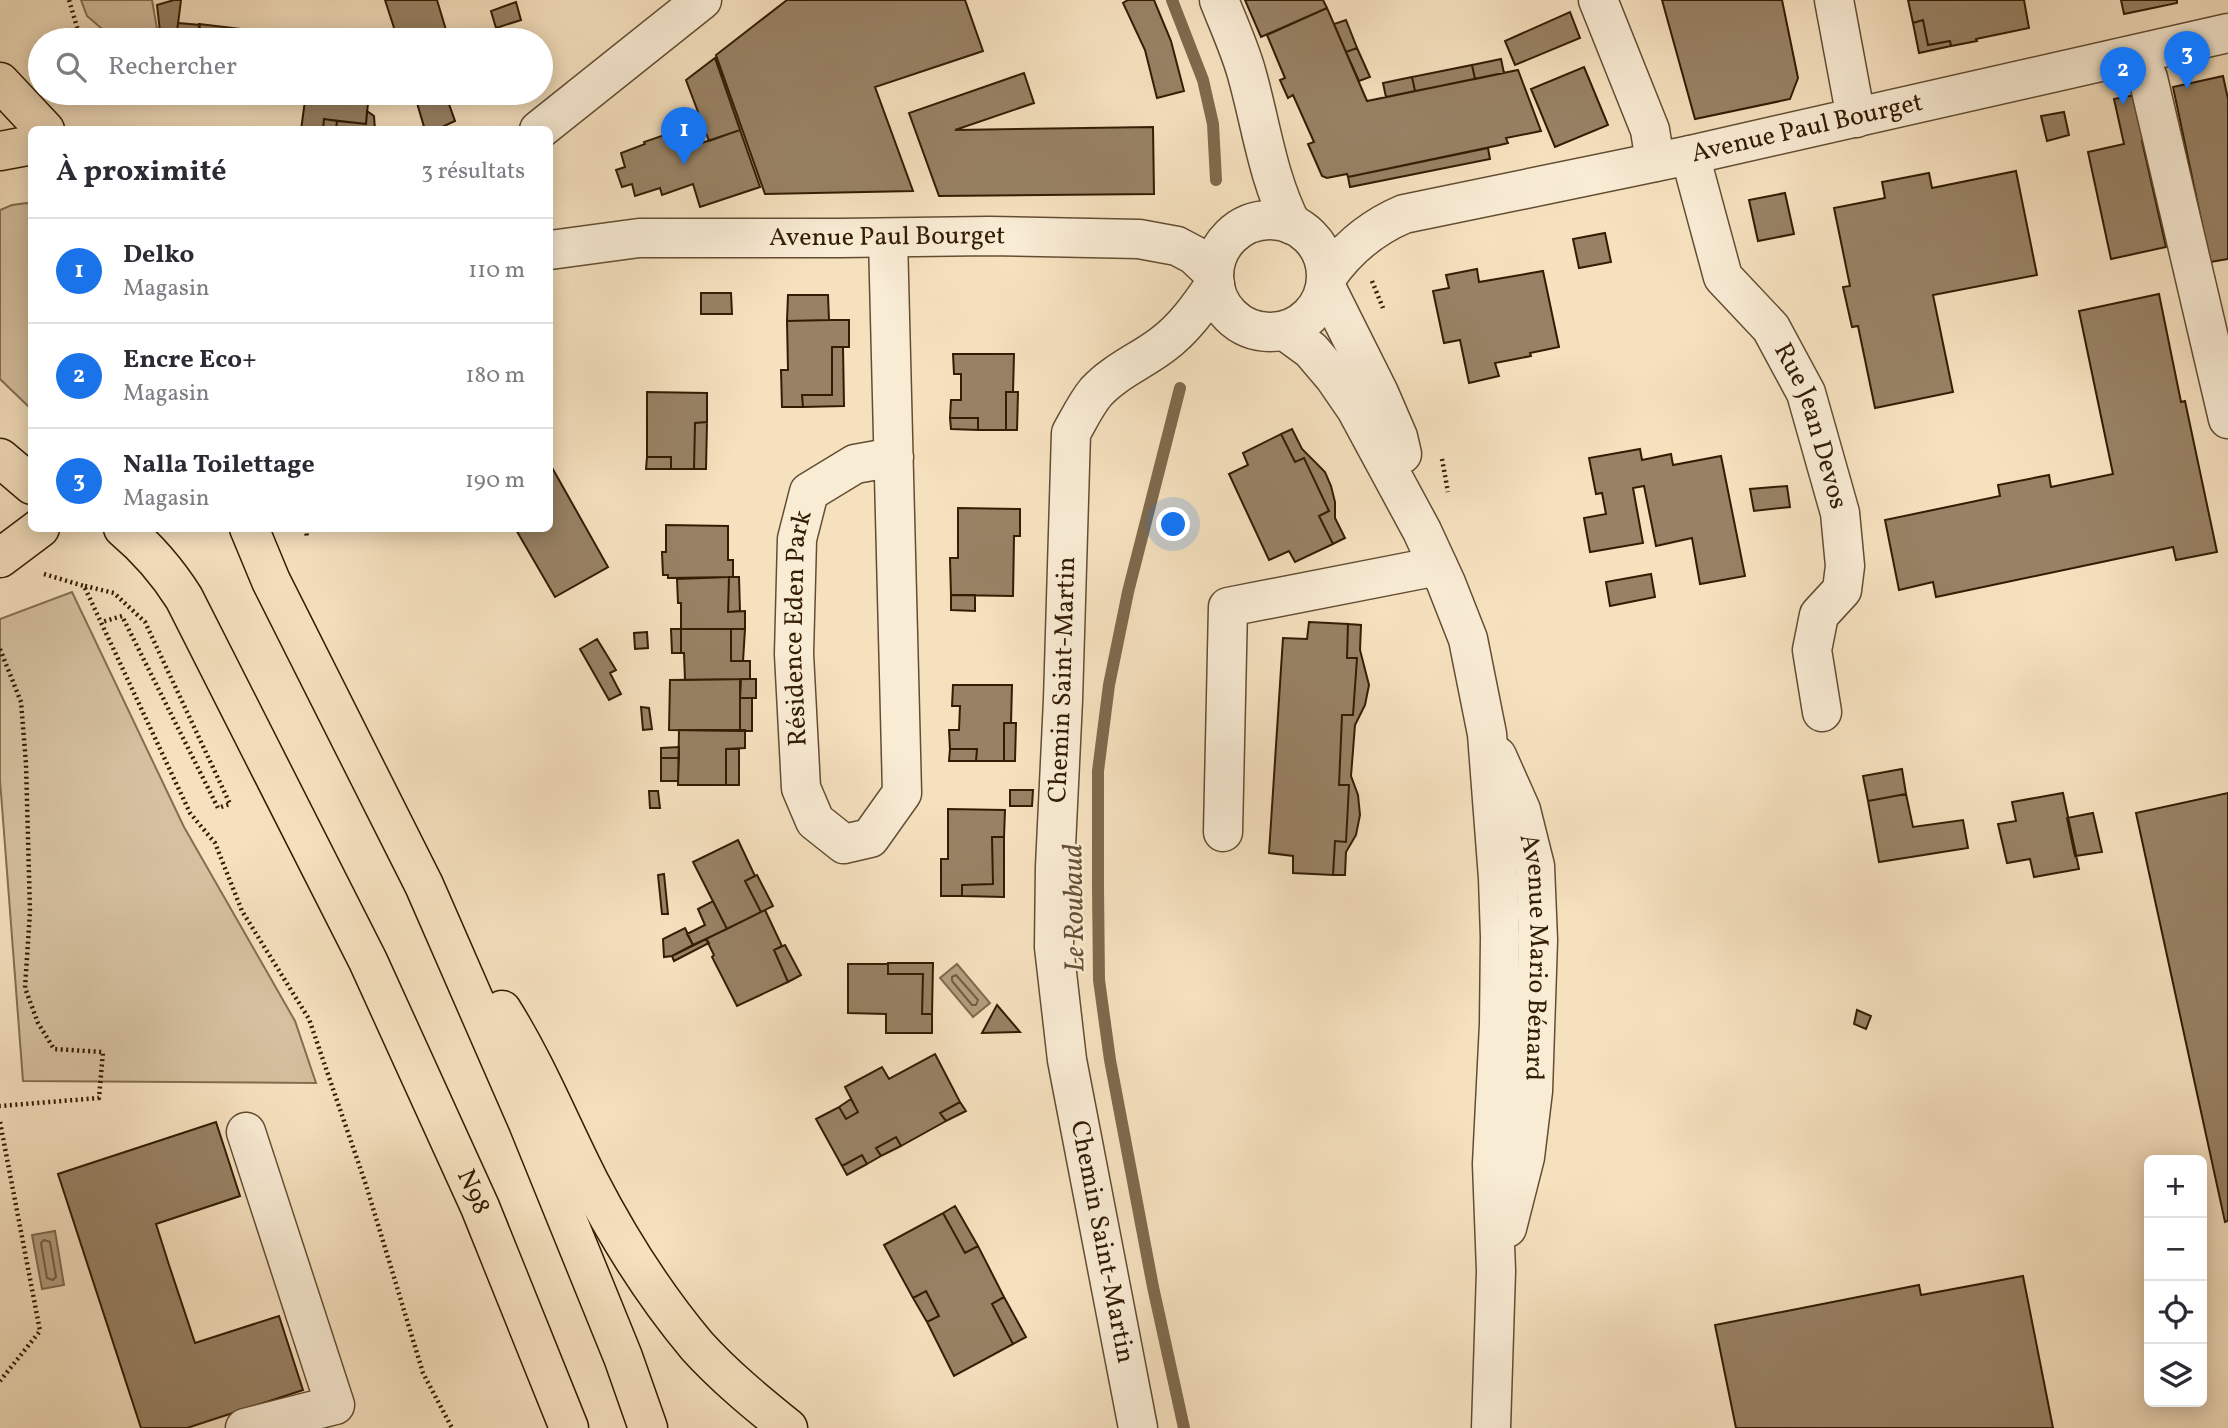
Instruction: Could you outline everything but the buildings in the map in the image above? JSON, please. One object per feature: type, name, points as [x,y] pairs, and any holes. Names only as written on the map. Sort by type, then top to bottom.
[{"type":"main road","points":[[0,82],[41,126]]},
{"type":"main road","points":[[0,151],[28,146]]},
{"type":"main road","points":[[0,458],[28,482]]},
{"type":"main road","points":[[0,558],[35,532]]},
{"type":"main road","name":"N98","points":[[128,532],[147,548],[169,574],[184,598],[368,961],[480,1207],[569,1428]]},
{"type":"main road","points":[[251,532],[271,581],[424,885],[528,1123],[623,1357],[648,1428]]},
{"type":"main road","points":[[424,885],[521,1039],[590,1183],[665,1306],[699,1348],[759,1405],[788,1428]]},
{"type":"street","points":[[544,126],[702,0]]},
{"type":"street","points":[[1219,0],[1245,68],[1272,178],[1282,204],[1295,226]]},
{"type":"street","name":"Rue Jean Devos","points":[[1598,0],[1650,130],[1672,159],[1723,277],[1772,328],[1806,393],[1840,513],[1845,566],[1842,590],[1819,615],[1812,650],[1822,712]]},
{"type":"street","points":[[1834,0],[1856,118]]},
{"type":"street","name":"Avenue Paul Bourget","points":[[1326,282],[1342,256],[1361,238],[1385,222],[1404,214],[1672,159],[2228,33]]},
{"type":"street","points":[[2138,54],[2148,78],[2228,419]]},
{"type":"street","points":[[1265,220],[1295,226],[1310,236],[1325,263],[1326,282],[1320,302],[1312,315],[1300,325],[1271,331],[1241,324],[1228,314],[1219,300],[1214,279],[1217,258],[1225,243],[1236,231],[1251,223],[1265,220]]},
{"type":"street","name":"Avenue Paul Bourget","points":[[1295,226],[1328,229],[1385,222]]},
{"type":"street","name":"Avenue Paul Bourget","points":[[553,250],[639,238],[989,236],[1159,241],[1189,252],[1214,279]]},
{"type":"street","name":"Résidence Eden Park","points":[[888,237],[894,457],[902,793],[870,838],[844,844],[815,821],[802,788],[794,654],[797,539],[809,492],[855,464],[894,457]]},
{"type":"street","name":"Chemin Saint-Martin","points":[[1164,344],[1189,318],[1214,279]]},
{"type":"street","name":"Avenue Mario Bénard","points":[[1326,282],[1398,437],[1422,531]]},
{"type":"street","name":"Chemin Saint-Martin","points":[[1138,1428],[1068,1060],[1054,947],[1071,433],[1084,407],[1098,390],[1111,363],[1182,337],[1210,331],[1271,331]]},
{"type":"street","name":"Avenue Mario Bénard","points":[[1271,331],[1311,350],[1356,409],[1422,531],[1468,639],[1487,734],[1500,937],[1492,1164],[1496,1271],[1491,1428]]},
{"type":"street","points":[[1223,832],[1228,607],[1438,566]]},
{"type":"street","points":[[245,1428],[335,1405],[246,1132]]},
{"type":"path","points":[[69,0],[78,28]]},
{"type":"path","points":[[306,532],[307,539]]},
{"type":"path","points":[[38,573],[114,593],[145,622],[230,804],[218,808],[122,616],[102,622]]},
{"type":"path","points":[[84,586],[190,813],[215,844],[242,911],[309,1019],[366,1185],[423,1373],[452,1428]]},
{"type":"path","points":[[0,649],[21,702],[26,764],[30,912],[25,988],[38,1023],[54,1049],[103,1052],[99,1098],[0,1106]]},
{"type":"path","points":[[0,1122],[40,1331],[0,1381]]},
{"type":"shaded area","points":[[81,0],[152,0],[157,28],[101,28],[87,16]]},
{"type":"shaded area","points":[[28,203],[28,406],[0,379],[0,210]]},
{"type":"shaded area","points":[[72,592],[184,827],[295,1021],[316,1083],[23,1081],[0,780],[0,619]]},
{"type":"water","points":[[957,964],[990,1003],[973,1017],[940,978]]},
{"type":"water","points":[[55,1231],[64,1285],[42,1289],[32,1235]]},
{"type":"waterway","name":"Le Roubaud","points":[[1172,0],[1203,80],[1213,124],[1216,180]]},
{"type":"waterway","name":"Le Roubaud","points":[[1180,388],[1128,592],[1109,685],[1098,771],[1098,887],[1099,980],[1110,1060],[1153,1287],[1184,1428]]},
{"type":"place","name":"Nalla Toilettage","points":[[2187,89]]},
{"type":"place","name":"Encre Eco+","points":[[2123,105]]},
{"type":"place","name":"Delko","points":[[684,165]]}]
